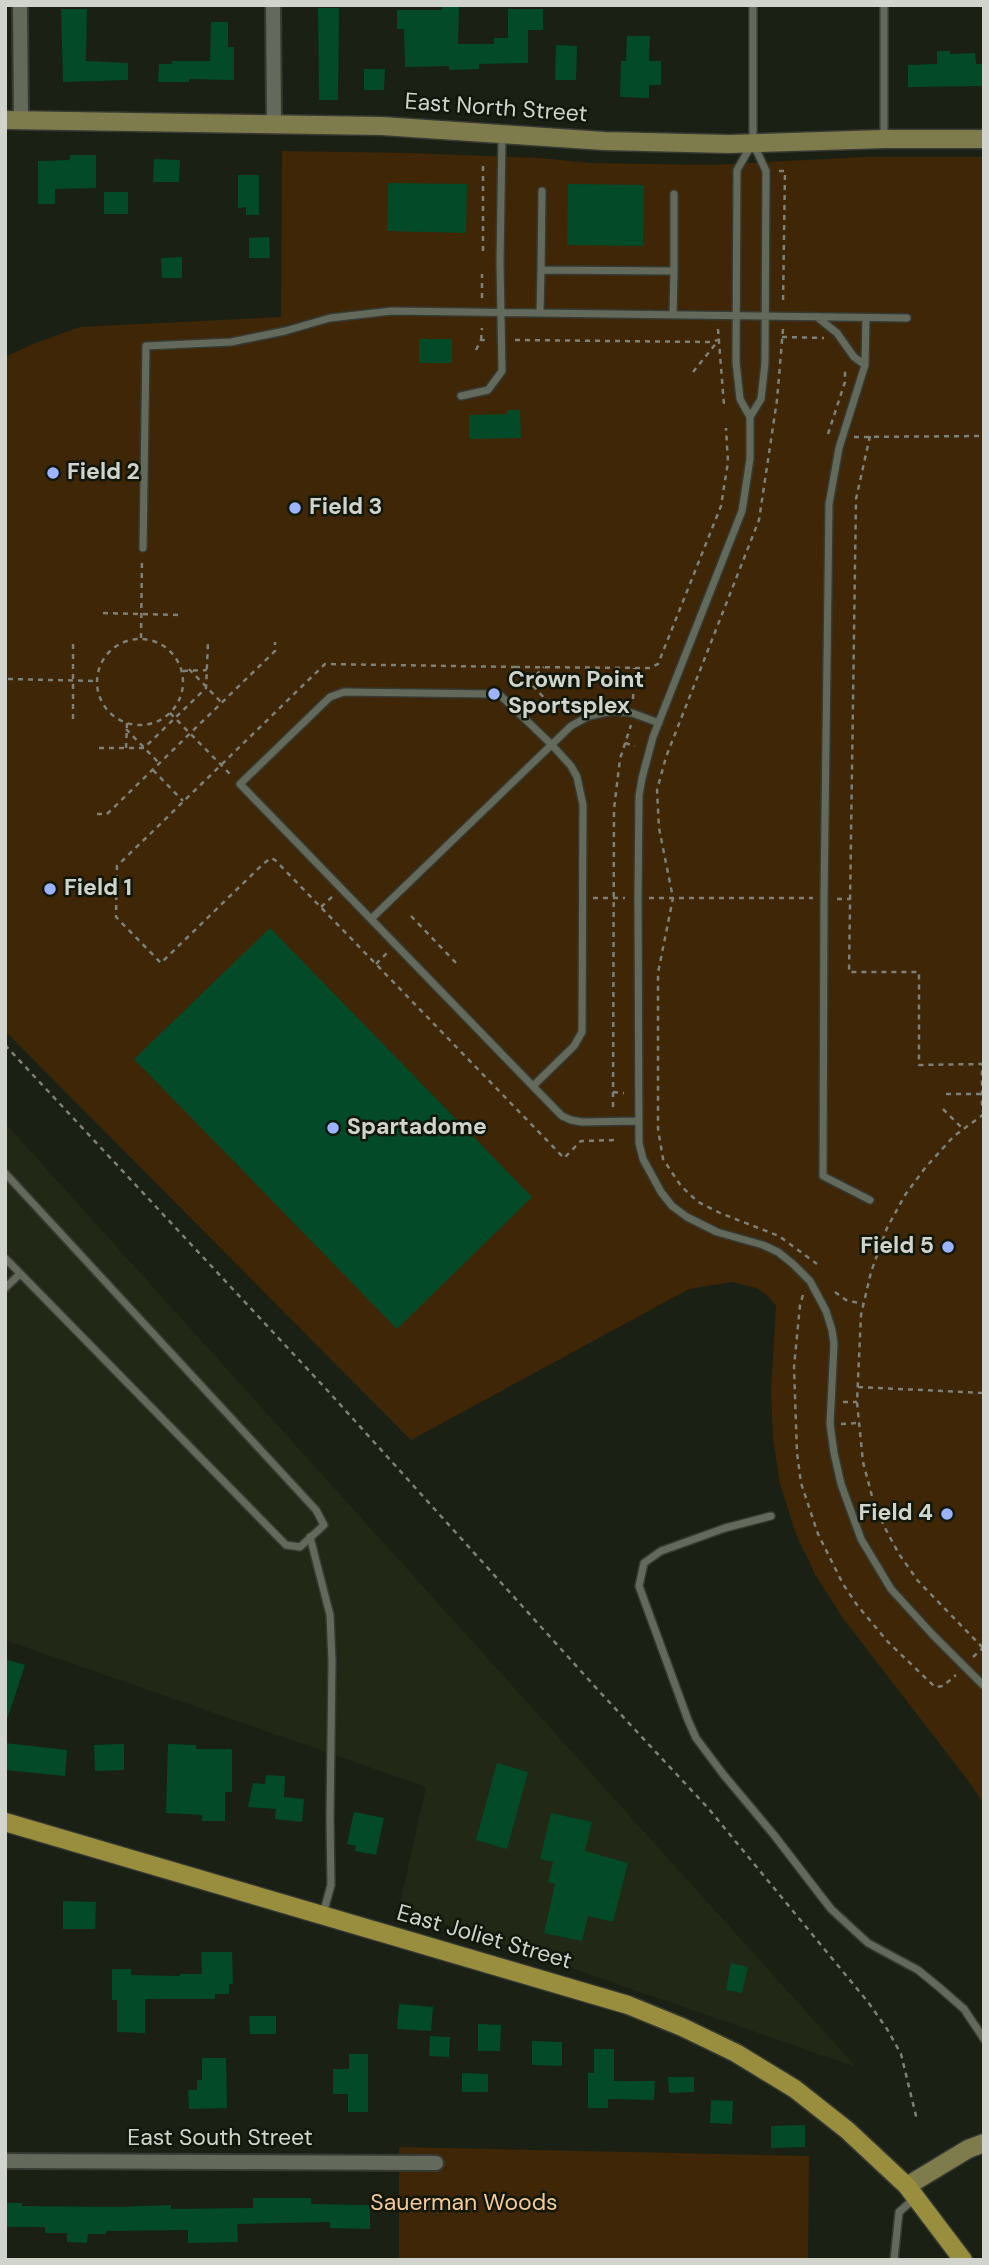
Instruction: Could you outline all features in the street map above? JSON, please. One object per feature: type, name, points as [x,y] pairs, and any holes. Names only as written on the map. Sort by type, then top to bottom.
[{"type":"main road","name":"East Joliet Street","points":[[5,1822],[628,2006],[682,2027],[736,2053],[795,2089],[846,2130],[911,2192],[963,2260]]},
{"type":"street","points":[[13,120],[20,5]]},
{"type":"street","points":[[273,5],[274,123]]},
{"type":"street","name":"East North Street","points":[[13,120],[382,126],[592,141],[753,144],[884,139],[984,139]]},
{"type":"street","points":[[911,2192],[968,2149],[984,2143]]},
{"type":"street","name":"East South Street","points":[[5,2161],[436,2163]]},
{"type":"lane","points":[[750,416],[761,399],[765,354],[766,171],[753,144],[753,5]]},
{"type":"lane","points":[[884,5],[884,139]]},
{"type":"lane","points":[[461,396],[488,390],[502,371],[502,135]]},
{"type":"lane","points":[[753,144],[737,170],[736,362],[740,399],[750,416],[750,458],[742,511],[659,723],[646,759],[639,796],[639,1143],[651,1175],[672,1206],[701,1226],[756,1242],[778,1252],[810,1281],[826,1311],[832,1330],[834,1345],[830,1424],[841,1484],[857,1530],[874,1565],[891,1589],[984,1686]]},
{"type":"lane","points":[[540,313],[542,191]]},
{"type":"lane","points":[[673,315],[674,194]]},
{"type":"lane","points":[[541,270],[674,271]]},
{"type":"lane","points":[[142,548],[146,346],[231,342],[330,318],[392,311],[907,318]]},
{"type":"lane","points":[[816,317],[837,333],[854,357],[865,365]]},
{"type":"lane","points":[[866,318],[865,365],[839,448],[829,504],[823,1176],[870,1200]]},
{"type":"lane","points":[[533,1086],[574,1046],[582,1032],[583,805],[580,786],[571,766],[500,696],[344,692],[330,697],[240,784],[556,1110],[571,1120],[582,1122],[637,1121]]},
{"type":"lane","points":[[371,919],[551,744],[580,720],[602,713],[632,713],[659,723]]},
{"type":"lane","points":[[5,1173],[316,1510],[324,1525],[300,1547],[286,1545],[5,1258]]},
{"type":"lane","points":[[5,1288],[20,1274]]},
{"type":"lane","points":[[771,1516],[725,1528],[661,1551],[644,1563],[639,1586],[688,1720],[696,1738],[723,1774],[831,1909],[869,1943],[918,1970],[940,1988],[964,2009],[984,2039]]},
{"type":"lane","points":[[310,1537],[330,1615],[332,1661],[331,1885],[322,1915]]},
{"type":"lane","points":[[894,2260],[899,2212],[911,2192]]},
{"type":"path","points":[[483,251],[484,162]]},
{"type":"path","points":[[779,171],[785,171],[783,304]]},
{"type":"path","points":[[482,274],[482,298]]},
{"type":"path","points":[[476,350],[481,340],[482,328]]},
{"type":"path","points":[[718,329],[724,405]]},
{"type":"path","points":[[783,329],[777,400],[759,520],[666,757],[657,790],[662,851],[673,898],[658,973],[658,1092],[661,1151],[667,1166],[681,1186],[708,1208],[779,1236],[817,1264]]},
{"type":"path","points":[[513,340],[718,341],[728,337]]},
{"type":"path","points":[[775,337],[823,338],[831,341]]},
{"type":"path","points":[[481,340],[488,340]]},
{"type":"path","points":[[694,372],[718,341]]},
{"type":"path","points":[[828,434],[845,382],[844,360]]},
{"type":"path","points":[[616,1140],[581,1141],[564,1158],[271,858],[161,963],[116,917],[117,866],[325,664],[652,668],[660,662],[721,506],[727,475],[726,428]]},
{"type":"path","points":[[870,436],[856,499],[849,972],[919,972],[919,1065],[982,1064],[984,1114],[963,1129],[931,1160],[899,1204],[876,1256],[863,1304],[859,1337],[858,1423],[869,1485],[892,1541],[928,1593],[983,1648],[971,1659]]},
{"type":"path","points":[[854,437],[984,436]]},
{"type":"path","points":[[141,638],[142,548]]},
{"type":"path","points":[[103,613],[178,615]]},
{"type":"path","points":[[141,638],[164,645],[177,659],[182,671],[181,696],[170,713],[153,723],[127,723],[116,718],[103,704],[99,695],[99,667],[110,650],[127,640],[141,638]]},
{"type":"path","points":[[72,719],[73,640]]},
{"type":"path","points":[[99,748],[144,748],[206,688],[208,642]]},
{"type":"path","points":[[97,814],[107,814],[153,770],[275,651],[275,642]]},
{"type":"path","points":[[515,667],[550,704]]},
{"type":"path","points":[[529,682],[545,667]]},
{"type":"path","points":[[633,699],[634,668]]},
{"type":"path","points":[[189,669],[222,703]]},
{"type":"path","points":[[182,671],[208,670]]},
{"type":"path","points":[[8,679],[97,681]]},
{"type":"path","points":[[170,713],[240,784]]},
{"type":"path","points":[[126,748],[127,723]]},
{"type":"path","points":[[613,1107],[615,791],[631,725]]},
{"type":"path","points":[[126,729],[159,763]]},
{"type":"path","points":[[625,743],[635,746]]},
{"type":"path","points":[[661,755],[666,757]]},
{"type":"path","points":[[153,770],[183,801]]},
{"type":"path","points":[[321,907],[341,888]]},
{"type":"path","points":[[583,897],[813,898]]},
{"type":"path","points":[[834,899],[851,899]]},
{"type":"path","points":[[411,916],[458,965]]},
{"type":"path","points":[[376,964],[396,945]]},
{"type":"path","points":[[5,1045],[318,1380],[708,1808],[869,2001],[901,2054],[917,2120]]},
{"type":"path","points":[[613,1092],[624,1093]]},
{"type":"path","points":[[651,1092],[658,1092]]},
{"type":"path","points":[[946,1094],[982,1093]]},
{"type":"path","points":[[943,1109],[963,1129]]},
{"type":"path","points":[[835,1292],[842,1298],[863,1304]]},
{"type":"path","points":[[803,1295],[794,1367],[797,1452],[801,1483],[818,1534],[843,1584],[888,1642],[935,1687],[943,1686],[956,1675]]},
{"type":"path","points":[[858,1387],[984,1393]]},
{"type":"path","points":[[840,1402],[858,1402]]},
{"type":"path","points":[[841,1424],[858,1423]]},
{"type":"shaded area","points":[[5,1123],[856,2067],[399,1908],[426,1787],[5,1640]]},
{"type":"green space","name":"Crown Point Sportsplex","points":[[282,151],[409,153],[540,158],[591,163],[710,165],[864,157],[984,157],[984,1805],[842,1617],[815,1574],[796,1534],[780,1484],[773,1438],[771,1392],[776,1306],[768,1296],[756,1288],[732,1282],[689,1289],[411,1440],[5,1031],[5,357],[80,327],[281,317]]},
{"type":"green space","name":"Sauerman Woods","points":[[399,2147],[809,2156],[808,2260],[399,2260]]},
{"type":"building","points":[[442,5],[459,5],[458,44],[494,44],[494,38],[508,38],[508,9],[543,9],[543,30],[528,30],[528,63],[479,64],[479,69],[449,70],[449,66],[405,67],[404,29],[397,29],[397,10],[442,10]]},
{"type":"building","points":[[318,8],[339,8],[338,100],[319,100]]},
{"type":"building","points":[[61,9],[87,9],[86,61],[128,63],[128,80],[63,82]]},
{"type":"building","points":[[211,22],[228,22],[228,47],[234,47],[234,80],[189,79],[189,82],[158,82],[159,64],[172,64],[172,61],[210,61]]},
{"type":"building","points":[[627,36],[650,36],[649,61],[661,61],[661,85],[649,85],[649,98],[620,97],[621,61],[626,61]]},
{"type":"building","points":[[556,45],[577,46],[576,80],[555,80]]},
{"type":"building","points":[[937,51],[950,51],[950,54],[975,53],[976,64],[984,64],[984,86],[908,87],[908,65],[937,64]]},
{"type":"building","points":[[364,69],[385,69],[384,90],[364,90]]},
{"type":"building","points":[[70,155],[96,155],[96,188],[55,189],[55,204],[38,204],[38,161],[70,160]]},
{"type":"building","points":[[154,159],[180,160],[179,182],[153,182]]},
{"type":"building","points":[[238,175],[259,175],[259,215],[246,215],[246,207],[238,208]]},
{"type":"building","points":[[388,183],[467,184],[466,233],[387,231]]},
{"type":"building","points":[[568,184],[644,185],[643,246],[567,245]]},
{"type":"building","points":[[104,192],[128,192],[128,214],[104,214]]},
{"type":"building","points":[[269,237],[270,258],[249,258],[249,238]]},
{"type":"building","points":[[182,257],[182,278],[162,278],[161,258]]},
{"type":"building","points":[[419,339],[452,339],[452,363],[419,363]]},
{"type":"building","points":[[507,410],[520,410],[521,438],[469,439],[469,415],[507,414]]},
{"type":"building","name":"Spartadome","points":[[270,928],[532,1197],[397,1329],[134,1059]]},
{"type":"building","points":[[5,1659],[25,1665],[8,1717],[5,1717]]},
{"type":"building","points":[[5,1743],[67,1750],[65,1776],[5,1770]]},
{"type":"building","points":[[124,1744],[124,1770],[95,1771],[94,1745]]},
{"type":"building","points":[[168,1744],[196,1745],[196,1749],[232,1749],[232,1792],[225,1792],[225,1821],[202,1821],[202,1815],[166,1813]]},
{"type":"building","points":[[497,1763],[528,1772],[507,1849],[476,1840]]},
{"type":"building","points":[[266,1775],[285,1776],[284,1797],[304,1799],[302,1822],[275,1819],[276,1809],[248,1807],[253,1783],[265,1784]]},
{"type":"building","points":[[354,1812],[384,1818],[376,1855],[355,1851],[356,1846],[347,1844]]},
{"type":"building","points":[[551,1813],[592,1822],[585,1851],[628,1863],[613,1922],[588,1916],[582,1941],[544,1933],[555,1884],[548,1882],[553,1862],[540,1859]]},
{"type":"building","points":[[63,1901],[96,1902],[95,1929],[63,1929]]},
{"type":"building","points":[[201,1952],[232,1952],[233,1984],[229,1984],[229,1994],[215,1994],[215,1999],[145,1999],[145,2033],[117,2032],[117,2000],[112,2000],[112,1969],[131,1969],[131,1975],[202,1974]]},
{"type":"building","points":[[731,1963],[748,1967],[742,1993],[726,1990]]},
{"type":"building","points":[[399,2004],[433,2007],[431,2031],[397,2029]]},
{"type":"building","points":[[249,2016],[276,2016],[276,2034],[250,2034]]},
{"type":"building","points":[[478,2024],[501,2025],[500,2051],[478,2051]]},
{"type":"building","points":[[430,2036],[450,2037],[449,2057],[429,2056]]},
{"type":"building","points":[[532,2041],[562,2042],[562,2066],[532,2065]]},
{"type":"building","points":[[594,2049],[614,2049],[614,2081],[655,2081],[654,2100],[608,2099],[608,2108],[588,2108],[588,2073],[594,2073]]},
{"type":"building","points":[[349,2054],[368,2054],[368,2112],[348,2112],[348,2094],[333,2094],[333,2069],[349,2069]]},
{"type":"building","points":[[202,2058],[226,2058],[227,2108],[189,2109],[188,2090],[197,2090],[197,2080],[202,2080]]},
{"type":"building","points":[[462,2073],[488,2074],[488,2092],[462,2092]]},
{"type":"building","points":[[668,2077],[694,2077],[694,2092],[669,2093]]},
{"type":"building","points":[[711,2100],[733,2101],[732,2124],[710,2123]]},
{"type":"building","points":[[805,2125],[805,2147],[771,2148],[771,2126]]},
{"type":"building","points":[[253,2198],[311,2198],[311,2204],[370,2205],[370,2229],[330,2228],[330,2222],[237,2224],[238,2242],[188,2243],[188,2230],[106,2231],[106,2234],[88,2234],[87,2243],[67,2242],[67,2233],[45,2233],[45,2227],[5,2227],[5,2203],[22,2203],[22,2206],[171,2205],[171,2209],[253,2208]]},
{"type":"place","name":"Field 2","points":[[53,473]]},
{"type":"place","name":"Field 3","points":[[295,508]]},
{"type":"place","name":"Crown Point Sportsplex","points":[[494,694]]},
{"type":"place","name":"Field 1","points":[[50,889]]},
{"type":"place","name":"Spartadome","points":[[333,1128]]},
{"type":"place","name":"Field 5","points":[[948,1247]]},
{"type":"place","name":"Field 4","points":[[947,1514]]}]
